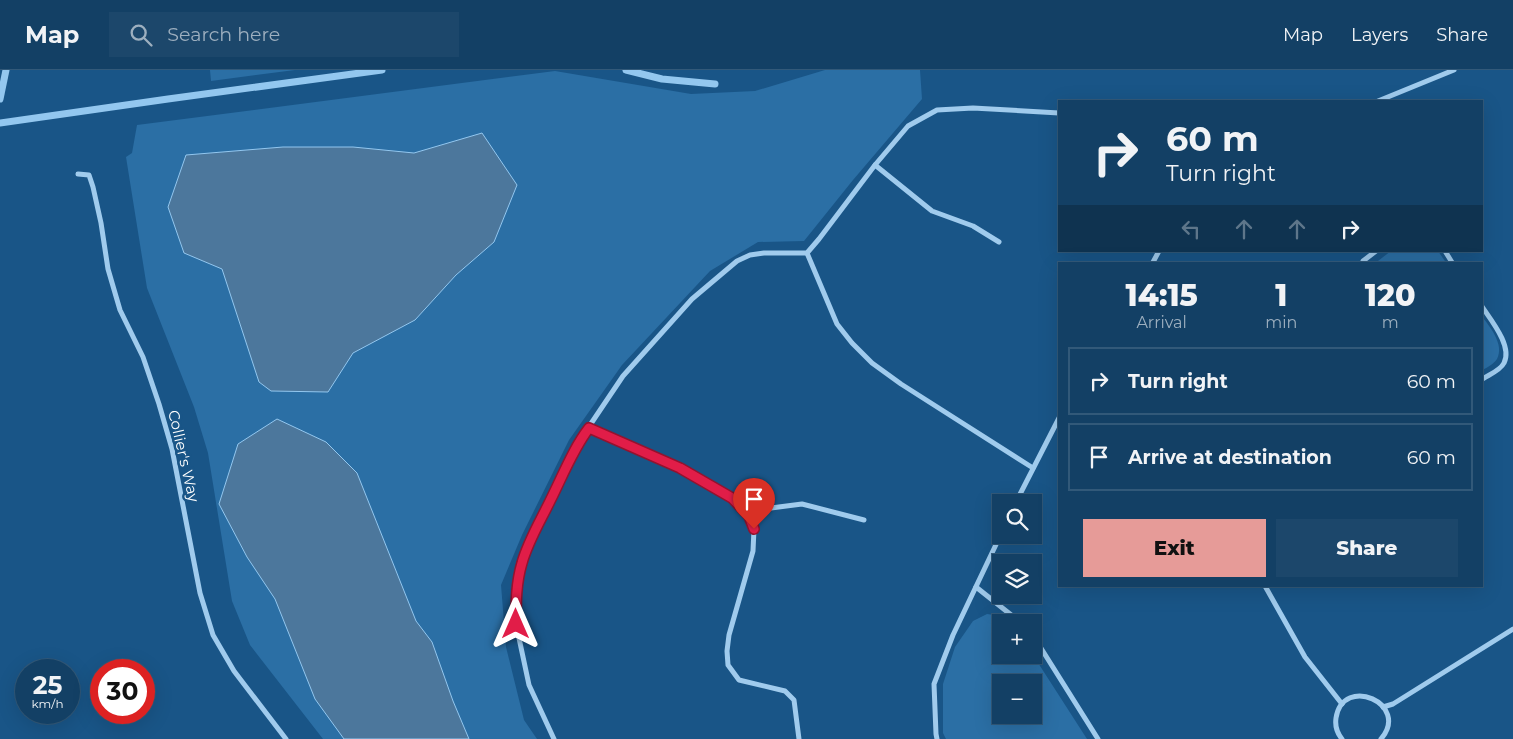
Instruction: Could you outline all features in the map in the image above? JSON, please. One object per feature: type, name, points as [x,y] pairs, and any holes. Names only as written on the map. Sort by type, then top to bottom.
[{"type":"street","points":[[1380,100],[1454,70]]},
{"type":"street","points":[[806,254],[875,165],[908,126],[936,110],[972,108],[1058,113]]},
{"type":"street","points":[[875,165],[932,211],[973,226],[999,242]]},
{"type":"street","name":"Collier's Way","points":[[78,174],[89,175],[102,223],[108,269],[120,310],[143,357],[172,449],[200,593],[212,635],[234,671],[286,739]]},
{"type":"street","points":[[1363,262],[1375,252]]},
{"type":"street","points":[[554,739],[529,685],[516,624],[516,592],[528,545],[582,437],[622,376],[692,298],[737,261],[750,255],[764,253],[806,254]]},
{"type":"street","points":[[806,254],[837,324],[852,343],[872,363],[901,384],[1033,468]]},
{"type":"street","points":[[1483,309],[1502,337],[1506,351],[1505,362],[1483,379]]},
{"type":"street","points":[[1020,494],[1058,420]]},
{"type":"street","points":[[589,428],[680,468],[732,498],[749,516],[754,529],[754,551],[729,635],[728,665],[739,680],[785,691],[794,700],[800,739]]},
{"type":"street","points":[[749,516],[771,508],[802,504],[864,520]]},
{"type":"street","points":[[937,739],[934,684],[952,635],[996,544]]},
{"type":"street","points":[[976,587],[1010,614]]},
{"type":"street","points":[[1266,587],[1305,657],[1342,704]]},
{"type":"street","points":[[1383,707],[1393,704],[1513,629]]},
{"type":"street","points":[[1042,650],[1098,739]]},
{"type":"street","points":[[1332,739],[1341,738],[1336,729],[1335,720],[1342,704],[1348,699],[1363,696],[1371,697],[1378,701],[1386,714],[1387,730],[1381,739]]},
{"type":"shaded area","points":[[210,70],[295,70],[211,81]]},
{"type":"shaded area","points":[[825,70],[920,70],[922,99],[804,241],[758,242],[710,271],[622,365],[569,440],[522,535],[501,585],[506,647],[524,720],[537,739],[323,739],[250,645],[232,601],[208,453],[194,407],[147,288],[126,157],[132,153],[137,125],[555,71],[691,94],[755,91]]},
{"type":"shaded area","points":[[482,133],[517,185],[494,242],[456,275],[415,320],[353,353],[328,392],[271,391],[259,382],[222,269],[184,253],[168,207],[186,155],[283,147],[353,147],[414,153]]},
{"type":"shaded area","points":[[1390,252],[1439,252],[1446,262],[1377,262]]},
{"type":"shaded area","points":[[1483,318],[1492,330],[1499,347],[1497,359],[1483,370]]},
{"type":"shaded area","points":[[277,419],[326,442],[357,473],[416,621],[432,642],[469,739],[344,739],[315,699],[275,599],[247,557],[219,504],[238,444]]},
{"type":"shaded area","points":[[987,614],[992,615],[992,664],[1039,664],[1087,739],[946,739],[943,733],[943,684],[955,647],[973,621]]},
{"type":"waterway","points":[[0,99],[6,70]]},
{"type":"waterway","points":[[0,123],[382,70]]},
{"type":"waterway","points":[[626,70],[662,79],[715,84]]},
{"type":"route","points":[[516,624],[516,592],[528,545],[582,437],[589,428],[680,468],[732,498],[749,516],[754,529]]}]
